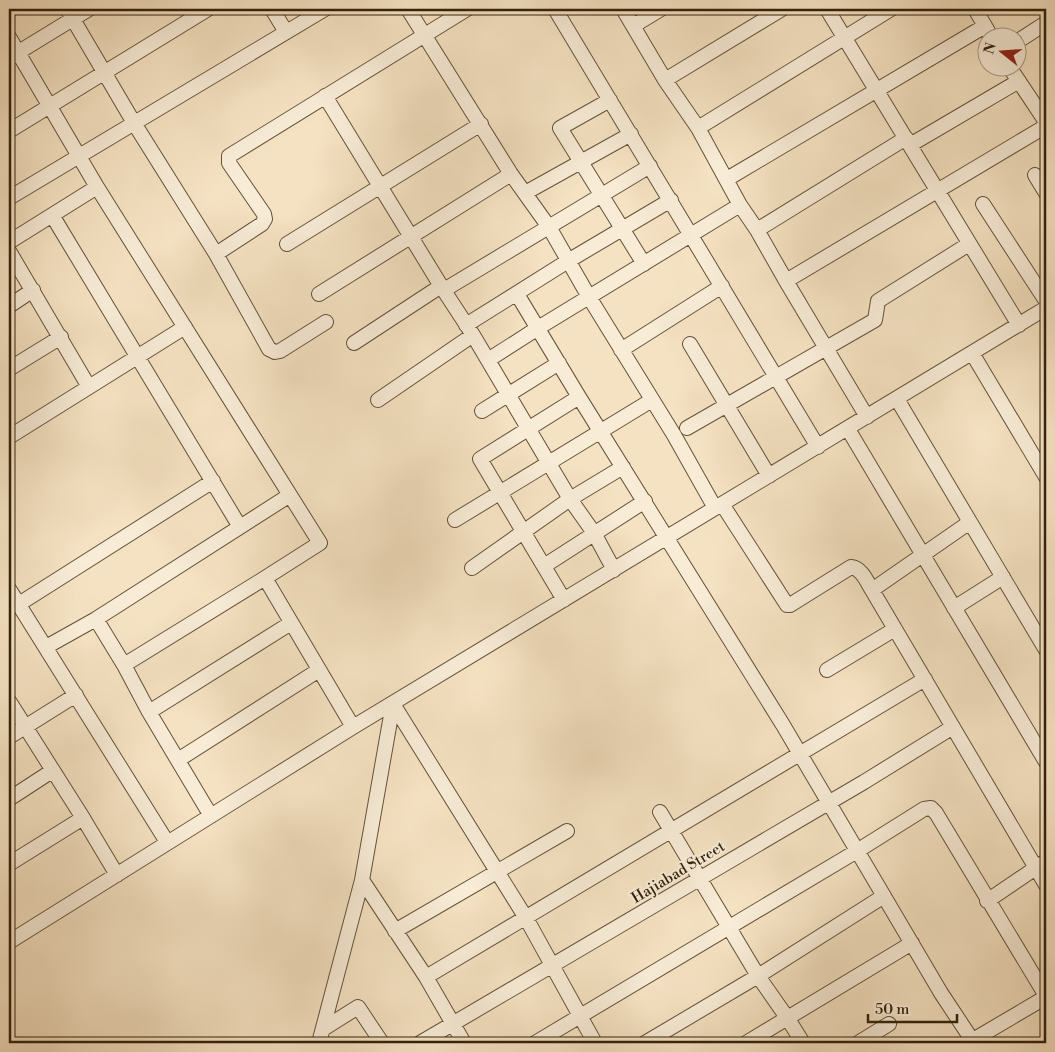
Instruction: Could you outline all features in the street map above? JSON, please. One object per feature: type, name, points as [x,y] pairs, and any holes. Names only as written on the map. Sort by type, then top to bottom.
[{"type":"street","points":[[13,55],[70,14],[89,9]]},
{"type":"street","points":[[9,130],[208,9]]},
{"type":"street","points":[[272,9],[286,32]]},
{"type":"street","points":[[9,198],[325,9]]},
{"type":"street","points":[[408,9],[512,174],[549,227],[621,350],[718,506],[787,605],[790,605],[851,567],[859,570],[896,629],[952,727],[1041,864],[1046,885]]},
{"type":"street","points":[[216,254],[262,224],[265,219],[264,214],[229,163],[229,156],[468,9]]},
{"type":"street","points":[[555,9],[818,446]]},
{"type":"street","points":[[623,9],[665,80],[698,128],[740,206],[757,230],[867,417]]},
{"type":"street","points":[[634,26],[662,9]]},
{"type":"street","points":[[665,80],[782,9]]},
{"type":"street","points":[[827,9],[1019,325]]},
{"type":"street","points":[[698,128],[891,9]]},
{"type":"street","points":[[975,9],[987,28]]},
{"type":"street","points":[[70,14],[134,123],[216,254],[269,348],[275,352],[280,351],[326,322]]},
{"type":"street","points":[[1028,35],[1046,24]]},
{"type":"street","points":[[9,37],[13,55],[50,106],[97,187],[320,543],[124,665]]},
{"type":"street","points":[[727,179],[876,90],[978,38]]},
{"type":"street","points":[[1016,78],[1046,122]]},
{"type":"street","points":[[757,230],[908,142],[1018,82]]},
{"type":"street","points":[[325,96],[470,330],[570,498],[594,533],[614,570]]},
{"type":"street","points":[[610,100],[560,128],[644,264]]},
{"type":"street","points":[[287,244],[481,124]]},
{"type":"street","points":[[786,282],[1046,126]]},
{"type":"street","points":[[525,193],[631,134]]},
{"type":"street","points":[[354,343],[443,288],[650,166]]},
{"type":"street","points":[[319,294],[512,174]]},
{"type":"street","points":[[1035,176],[1046,193]]},
{"type":"street","points":[[9,242],[97,187]]},
{"type":"street","points":[[378,400],[517,294],[568,261],[671,200]]},
{"type":"street","points":[[983,204],[1046,301]]},
{"type":"street","points":[[488,360],[740,206]]},
{"type":"street","points":[[52,215],[240,526]]},
{"type":"street","points":[[687,428],[875,320],[878,301],[969,244]]},
{"type":"street","points":[[9,251],[90,387]]},
{"type":"street","points":[[621,350],[722,286]]},
{"type":"street","points":[[9,306],[33,290]]},
{"type":"street","points":[[517,294],[800,754],[857,851],[912,943],[941,993],[972,1042],[1046,996],[987,901],[936,813],[931,808],[924,809],[857,851],[729,928],[534,1043]]},
{"type":"street","points":[[9,942],[353,727],[1046,308]]},
{"type":"street","points":[[9,437],[185,327]]},
{"type":"street","points":[[9,369],[61,338]]},
{"type":"street","points":[[690,344],[769,476]]},
{"type":"street","points":[[972,353],[1045,473]]},
{"type":"street","points":[[482,412],[559,363]]},
{"type":"street","points":[[564,600],[480,459],[579,397]]},
{"type":"street","points":[[897,399],[1046,650]]},
{"type":"street","points":[[455,520],[652,400]]},
{"type":"street","points":[[848,429],[1046,762]]},
{"type":"street","points":[[472,568],[570,498],[623,467]]},
{"type":"street","points":[[18,604],[212,481]]},
{"type":"street","points":[[46,647],[96,619],[290,495]]},
{"type":"street","points":[[544,566],[645,501]]},
{"type":"street","points":[[872,590],[970,522]]},
{"type":"street","points":[[954,608],[1003,577]]},
{"type":"street","points":[[264,578],[353,727]]},
{"type":"street","points":[[9,589],[167,842]]},
{"type":"street","points":[[96,619],[211,816]]},
{"type":"street","points":[[149,712],[291,623]]},
{"type":"street","points":[[827,670],[896,629]]},
{"type":"street","points":[[178,760],[320,670]]},
{"type":"street","points":[[426,977],[670,830],[925,680]]},
{"type":"street","points":[[9,737],[76,695]]},
{"type":"street","points":[[9,701],[117,875]]},
{"type":"street","points":[[393,704],[526,918],[596,1043]]},
{"type":"street","points":[[320,1043],[362,880],[393,704]]},
{"type":"street","name":"Hajiabad Street","points":[[420,1043],[552,967],[952,727]]},
{"type":"street","points":[[9,799],[52,771]]},
{"type":"street","points":[[660,812],[758,976],[803,1043]]},
{"type":"street","points":[[9,864],[83,818]]},
{"type":"street","points":[[395,931],[567,831]]},
{"type":"street","points":[[987,901],[1041,864]]},
{"type":"street","points":[[362,880],[426,977],[464,1043]]},
{"type":"street","points":[[645,1043],[758,976],[884,896]]},
{"type":"street","points":[[746,1043],[912,943]]},
{"type":"street","points":[[323,1029],[358,1007],[382,1043]]},
{"type":"street","points":[[858,1043],[889,1024]]}]
